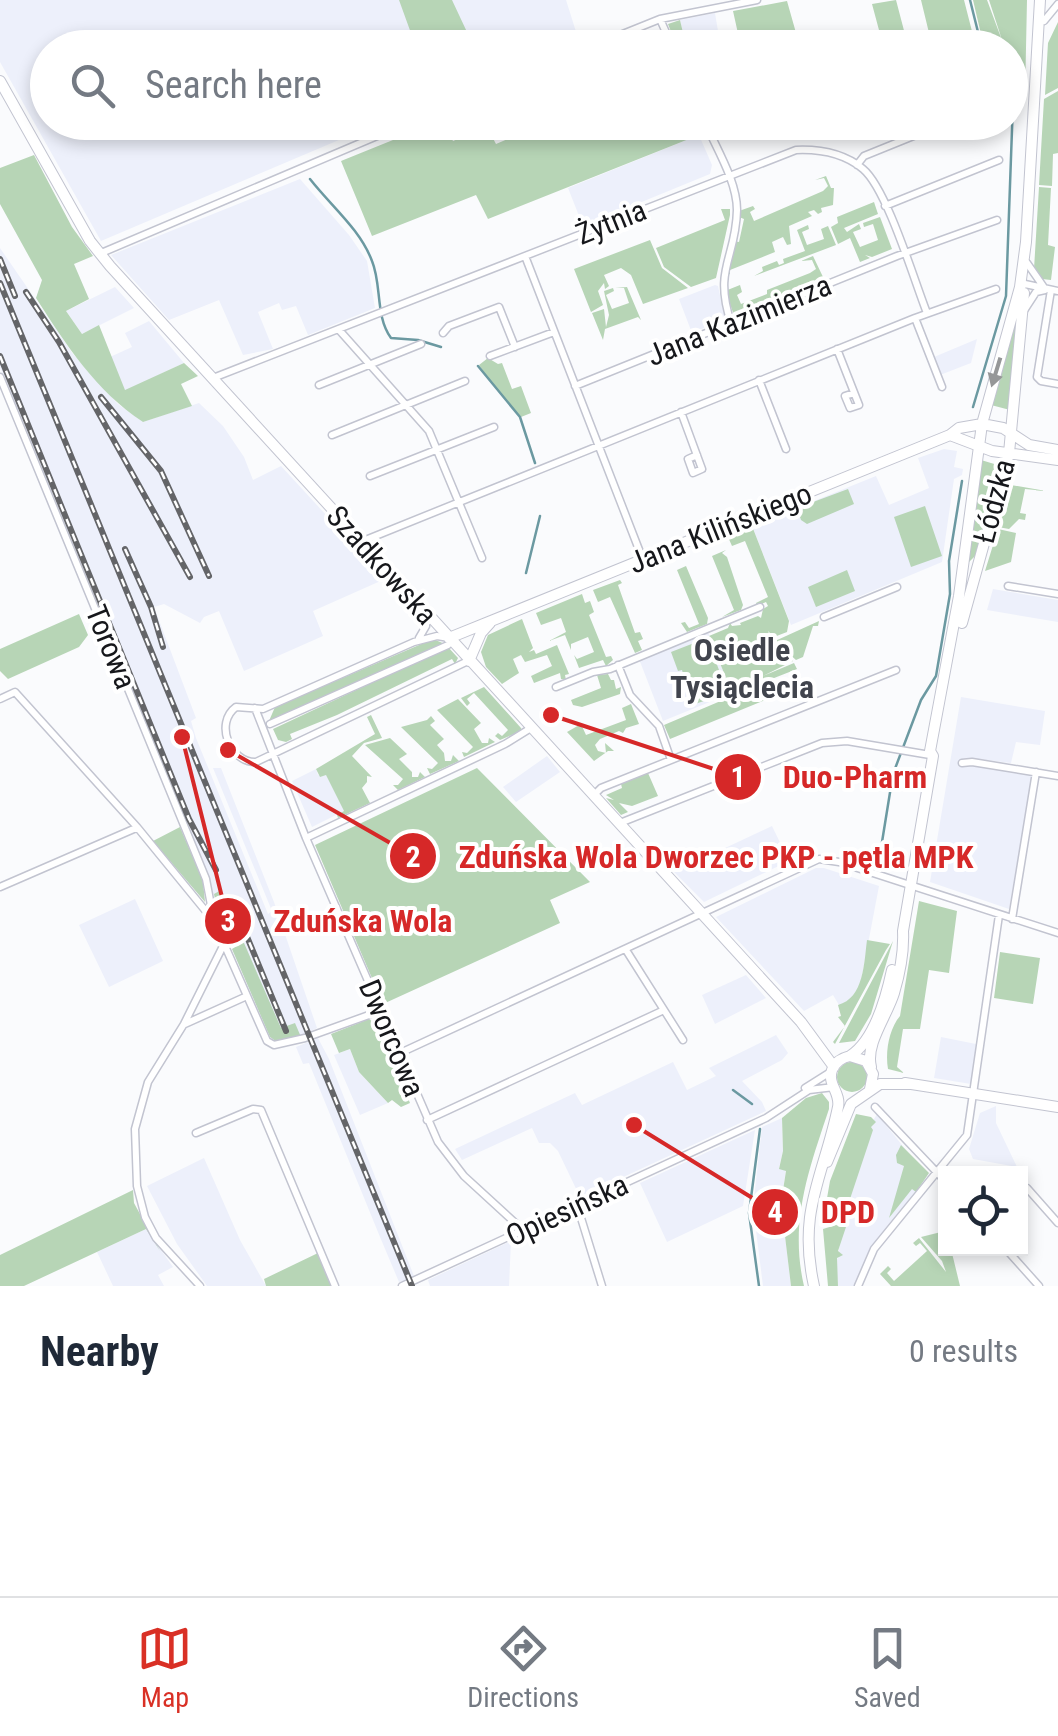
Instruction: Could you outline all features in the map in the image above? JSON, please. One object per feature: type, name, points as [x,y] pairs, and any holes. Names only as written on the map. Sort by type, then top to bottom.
[{"type":"street","points":[[631,30],[660,18],[757,0]]},
{"type":"street","name":"Łódzka","points":[[872,1069],[870,1052],[897,980],[933,756],[970,589],[1012,434],[1040,0]]},
{"type":"street","points":[[1044,21],[1058,4]]},
{"type":"street","points":[[660,18],[665,30]]},
{"type":"street","name":"Szadkowska","points":[[0,81],[30,133]]},
{"type":"street","name":"Szadkowska","points":[[34,140],[100,254],[448,642],[470,660],[840,1063]]},
{"type":"street","points":[[100,254],[368,140]]},
{"type":"street","points":[[712,140],[737,208],[722,279],[731,324]]},
{"type":"street","points":[[904,140],[864,156],[857,165],[871,177],[885,206],[927,313]]},
{"type":"street","name":"Żytnia","points":[[212,378],[796,150],[826,152],[857,165]]},
{"type":"street","points":[[885,206],[999,160]]},
{"type":"street","name":"Jana Kazimierza","points":[[575,386],[886,260],[997,220]]},
{"type":"street","name":"Łódzka","points":[[933,756],[930,751],[957,612],[982,424],[1022,286],[1026,242]]},
{"type":"street","points":[[525,256],[643,560]]},
{"type":"street","points":[[1027,264],[1029,271],[1051,289]]},
{"type":"street","points":[[1022,286],[1051,289]]},
{"type":"street","points":[[362,542],[759,380],[996,289]]},
{"type":"street","points":[[1022,313],[1036,292],[1051,289]]},
{"type":"street","points":[[1051,289],[1036,376],[1058,384]]},
{"type":"street","points":[[442,332],[499,307],[515,347]]},
{"type":"street","points":[[915,318],[942,387]]},
{"type":"street","points":[[340,331],[429,431],[482,558]]},
{"type":"street","points":[[490,356],[554,332]]},
{"type":"street","points":[[319,385],[421,344]]},
{"type":"street","points":[[837,350],[854,393]]},
{"type":"street","name":"Torowa","points":[[0,376],[206,880],[214,921]]},
{"type":"street","points":[[759,380],[786,449]]},
{"type":"street","points":[[332,435],[465,382]]},
{"type":"street","points":[[681,412],[697,455]]},
{"type":"street","points":[[982,424],[1002,428],[1028,445],[1058,450]]},
{"type":"street","name":"Jana Kilińskiego","points":[[448,642],[959,428],[982,424]]},
{"type":"street","points":[[370,476],[494,426]]},
{"type":"street","points":[[950,435],[1008,453],[1058,460]]},
{"type":"street","points":[[824,618],[897,586]]},
{"type":"street","name":"Łódzka","points":[[1008,586],[1058,594]]},
{"type":"street","points":[[556,687],[760,607]]},
{"type":"street","points":[[414,642],[425,631],[425,612]]},
{"type":"street","points":[[448,642],[437,636],[414,642],[266,708],[236,706],[227,714],[225,725],[236,756],[248,762],[273,754],[470,660],[481,633],[492,622]]},
{"type":"street","points":[[270,724],[448,642]]},
{"type":"street","points":[[618,665],[630,695],[659,726],[672,760]]},
{"type":"street","points":[[593,796],[602,788],[896,670]]},
{"type":"street","points":[[0,699],[15,692],[137,827],[214,921],[267,1041],[274,1046],[305,1038],[380,1011]]},
{"type":"street","name":"Dworcowa","points":[[255,708],[306,838],[427,1120],[457,1168],[523,1230]]},
{"type":"street","points":[[306,838],[531,728]]},
{"type":"street","points":[[619,824],[822,742],[848,741],[933,756]]},
{"type":"street","points":[[962,763],[1058,776]]},
{"type":"street","points":[[1012,919],[1036,772]]},
{"type":"street","points":[[0,887],[137,827]]},
{"type":"street","points":[[398,1054],[819,859],[839,862],[1058,934]]},
{"type":"street","points":[[858,1286],[874,1249],[967,1136],[999,915]]},
{"type":"street","name":"Łódzka","points":[[840,1063],[859,1050],[877,1018],[903,931]]},
{"type":"street","points":[[200,1286],[156,1238],[142,1209],[134,1164],[138,1114],[148,1082],[184,1024],[224,944]]},
{"type":"street","points":[[626,950],[683,1040]]},
{"type":"street","points":[[184,1024],[248,996]]},
{"type":"street","points":[[427,1120],[664,1010]]},
{"type":"street","points":[[816,1286],[808,1249],[810,1216],[821,1161],[839,1105],[835,1090],[840,1063],[862,1058],[880,1077],[1058,1107]]},
{"type":"street","name":"Opiesińska","points":[[786,1106],[840,1063]]},
{"type":"street","points":[[870,1089],[872,1069]]},
{"type":"street","points":[[816,1286],[812,1240],[816,1198],[847,1112],[880,1084],[910,1084]]},
{"type":"street","name":"Opiesińska","points":[[402,1286],[763,1120],[809,1090],[835,1090]]},
{"type":"street","points":[[835,1090],[846,1097],[859,1098]]},
{"type":"street","points":[[874,1107],[936,1172]]},
{"type":"street","points":[[196,1133],[253,1109],[260,1110],[335,1286]]},
{"type":"street","points":[[1028,1189],[1058,1223]]},
{"type":"street","points":[[577,1206],[602,1286]]},
{"type":"street","points":[[1012,1256],[1039,1286]]},
{"type":"shaded area","points":[[0,0],[566,0],[575,30],[30,30],[30,115],[0,62]]},
{"type":"shaded area","points":[[715,13],[718,30],[682,30],[680,20]]},
{"type":"shaded area","points":[[44,140],[339,140],[101,241]]},
{"type":"shaded area","points":[[687,140],[701,140],[712,165],[710,174],[583,226],[568,188]]},
{"type":"shaded area","points":[[300,179],[367,261],[375,308],[308,335],[296,306],[282,310],[279,303],[258,312],[273,349],[243,355],[219,300],[169,320],[111,255]]},
{"type":"shaded area","points":[[0,248],[73,354],[118,404],[143,422],[199,403],[223,426],[244,457],[253,480],[281,466],[385,579],[313,611],[323,636],[244,671],[219,611],[200,623],[164,604],[154,607],[196,718],[191,721],[196,738],[268,914],[272,911],[213,768],[221,768],[274,902],[317,1028],[302,1036],[274,1041],[270,1037],[232,949],[237,946],[229,926],[221,928],[210,881],[177,797],[0,367]]},
{"type":"shaded area","points":[[715,285],[725,319],[692,333],[679,299]]},
{"type":"shaded area","points":[[115,287],[134,308],[82,334],[66,311]]},
{"type":"shaded area","points":[[149,321],[184,363],[125,391],[110,357],[132,347],[125,333]]},
{"type":"shaded area","points":[[977,339],[971,363],[940,375],[934,357]]},
{"type":"shaded area","points":[[944,449],[957,451],[954,467],[963,469],[962,475],[954,479],[942,562],[791,625],[752,526],[876,476],[889,505],[929,488],[918,458]]},
{"type":"shaded area","points":[[993,589],[1058,600],[1058,622],[987,610]]},
{"type":"shaded area","points":[[708,632],[726,679],[716,683],[722,697],[663,721],[639,659]]},
{"type":"shaded area","points":[[961,697],[1045,711],[1040,745],[1016,742],[1011,763],[970,758],[970,763],[1032,775],[1009,909],[930,882]]},
{"type":"shaded area","points":[[547,756],[560,772],[516,802],[503,787]]},
{"type":"shaded area","points":[[316,769],[318,775],[326,774],[344,811],[312,827],[292,781]]},
{"type":"shaded area","points":[[772,826],[789,861],[704,902],[674,872]]},
{"type":"shaded area","points":[[816,868],[879,886],[861,981],[847,1011],[842,1010],[833,995],[804,1011],[716,917]]},
{"type":"shaded area","points":[[135,899],[163,961],[109,987],[79,925]]},
{"type":"shaded area","points":[[746,975],[766,998],[715,1024],[702,995]]},
{"type":"shaded area","points":[[776,1035],[788,1053],[742,1081],[766,1111],[580,1197],[558,1151],[550,1143],[539,1143],[532,1128],[462,1160],[455,1149],[575,1093],[582,1105],[673,1062],[687,1090],[716,1076],[709,1068]]},
{"type":"shaded area","points":[[941,1037],[976,1044],[971,1084],[934,1078]]},
{"type":"shaded area","points":[[318,1038],[414,1276],[403,1281],[399,1282],[309,1063],[303,1064],[296,1047]]},
{"type":"shaded area","points":[[350,1049],[359,1072],[388,1103],[360,1115],[334,1055]]},
{"type":"shaded area","points":[[996,1106],[996,1123],[1017,1166],[973,1159],[969,1149],[980,1113]]},
{"type":"shaded area","points":[[877,1114],[927,1176],[872,1248],[856,1286],[838,1286],[836,1267],[845,1210]]},
{"type":"shaded area","points":[[782,1118],[779,1168],[786,1170],[781,1203],[791,1286],[763,1286],[753,1207],[762,1127]]},
{"type":"shaded area","points":[[755,1130],[743,1206],[667,1242],[640,1183]]},
{"type":"shaded area","points":[[204,1158],[240,1240],[266,1286],[207,1286],[177,1244],[147,1186]]},
{"type":"shaded area","points":[[146,1229],[173,1267],[158,1275],[164,1286],[113,1286],[97,1252]]},
{"type":"shaded area","points":[[511,1241],[509,1286],[430,1286],[428,1280]]},
{"type":"green space","points":[[399,0],[452,0],[466,30],[410,30]]},
{"type":"green space","points":[[896,0],[904,30],[879,30],[872,4]]},
{"type":"green space","points":[[921,0],[964,0],[972,30],[928,30]]},
{"type":"green space","points":[[973,0],[987,0],[998,30],[980,30]]},
{"type":"green space","points":[[989,0],[1027,0],[1026,30],[999,30]]},
{"type":"green space","points":[[787,1],[795,30],[737,30],[733,11]]},
{"type":"green space","points":[[680,20],[682,30],[670,30],[668,24]]},
{"type":"green space","points":[[1058,22],[1058,88],[1045,95],[1048,43]]},
{"type":"green space","points":[[1058,91],[1058,153],[1053,154],[1052,186],[1039,185],[1044,99]]},
{"type":"green space","points":[[393,140],[494,140],[496,144],[505,140],[686,140],[488,219],[476,195],[372,236],[341,161]]},
{"type":"green space","points":[[34,155],[72,227],[93,256],[74,264],[89,299],[66,311],[82,334],[99,325],[125,390],[184,363],[198,376],[181,384],[192,406],[143,422],[96,382],[36,298],[42,280],[0,204],[0,168]]},
{"type":"green space","points":[[826,176],[834,188],[833,205],[821,208],[818,214],[814,210],[808,212],[812,216],[789,226],[791,244],[787,245],[783,237],[772,242],[775,252],[730,270],[727,275],[734,241],[739,242],[744,219],[739,217],[739,211],[753,206],[755,209],[750,212],[754,221],[823,191],[828,186],[824,178],[815,180]]},
{"type":"green space","points":[[1039,187],[1051,188],[1048,245],[1055,247],[1051,280],[1042,279],[1034,269]]},
{"type":"green space","points":[[874,202],[878,214],[844,228],[847,232],[859,224],[861,229],[853,232],[860,247],[878,240],[873,224],[864,227],[863,223],[880,217],[892,249],[872,257],[865,255],[870,258],[860,262],[850,238],[838,244],[831,227],[838,223],[837,217]]},
{"type":"green space","points":[[721,209],[730,209],[730,215],[716,278],[691,287],[664,267],[656,248],[725,220]]},
{"type":"green space","points":[[808,225],[809,229],[802,232],[807,245],[824,239],[821,229],[828,226],[836,245],[754,276],[763,271],[762,267],[777,261],[779,265],[784,263],[783,259],[805,251],[797,230]]},
{"type":"green space","points":[[650,240],[662,268],[688,288],[643,304],[631,275],[621,268],[604,275],[609,286],[605,289],[604,283],[598,291],[603,305],[591,312],[574,269]]},
{"type":"green space","points":[[813,256],[823,277],[734,315],[725,291],[740,285],[742,292],[737,295],[741,304],[767,294],[767,290],[816,269],[812,260],[801,261]]},
{"type":"green space","points":[[627,287],[641,320],[638,317],[605,329],[603,340],[592,313],[604,309],[606,327],[609,315],[604,291],[613,288],[606,295],[612,309],[629,303],[624,288],[615,288]]},
{"type":"green space","points":[[1017,323],[1010,410],[991,405]]},
{"type":"green space","points":[[488,358],[502,363],[512,389],[521,386],[531,413],[521,417],[492,384],[479,365]]},
{"type":"green space","points":[[981,460],[1001,466],[975,556],[968,563]]},
{"type":"green space","points":[[1011,485],[1046,491],[1025,489],[1020,513],[1026,514],[1025,520],[1019,519],[1009,529],[998,527]]},
{"type":"green space","points":[[848,489],[854,504],[807,524],[801,520],[797,508]]},
{"type":"green space","points":[[925,506],[942,556],[911,567],[894,517]]},
{"type":"green space","points":[[752,526],[789,621],[787,632],[774,637],[768,631],[771,639],[775,641],[819,621],[818,626],[813,626],[803,657],[796,660],[776,642],[793,661],[721,697],[716,683],[726,678],[709,636],[728,628],[730,623],[741,625],[761,618],[768,606],[766,602],[757,606],[768,597],[745,541],[732,546],[728,537]]},
{"type":"green space","points":[[998,529],[1016,533],[1011,562],[985,571]]},
{"type":"green space","points":[[726,550],[722,553],[727,557],[743,605],[741,610],[722,617],[734,610],[712,556]]},
{"type":"green space","points":[[686,566],[708,618],[707,624],[687,632],[681,623],[689,628],[699,624],[677,570]]},
{"type":"green space","points":[[847,570],[855,591],[816,607],[808,587]]},
{"type":"green space","points":[[620,580],[618,585],[635,633],[640,632],[643,639],[638,641],[642,650],[635,653],[610,597],[598,602],[593,590]]},
{"type":"green space","points":[[582,594],[585,603],[590,601],[594,612],[589,615],[606,657],[613,660],[606,666],[603,660],[579,668],[574,655],[577,659],[594,652],[588,637],[571,644],[571,650],[565,635],[549,641],[566,632],[561,618],[541,625],[536,613]]},
{"type":"green space","points":[[79,614],[88,635],[79,647],[8,679],[0,671],[0,649]]},
{"type":"green space","points":[[522,619],[533,648],[529,652],[534,650],[536,654],[557,645],[569,674],[565,675],[566,680],[561,679],[560,673],[534,683],[531,676],[552,666],[547,655],[525,662],[521,655],[513,659],[519,673],[502,684],[486,667],[481,652],[488,635]]},
{"type":"green space","points":[[707,638],[722,678],[699,687],[704,701],[692,705],[682,670],[678,671],[671,652]]},
{"type":"green space","points":[[433,639],[445,644],[269,721],[275,707]]},
{"type":"green space","points":[[448,647],[458,658],[455,664],[452,659],[290,734],[292,739],[286,742],[278,740],[273,729]]},
{"type":"green space","points":[[794,663],[797,669],[764,682],[770,698],[670,739],[664,725],[756,686],[763,676]]},
{"type":"green space","points":[[608,674],[616,689],[621,687],[620,694],[582,707],[573,705],[571,700],[601,688],[597,675]]},
{"type":"green space","points":[[484,687],[521,731],[500,740],[495,736],[508,730],[474,693],[467,699],[467,706],[461,698]]},
{"type":"green space","points":[[458,699],[481,723],[474,729],[482,743],[488,743],[489,738],[495,742],[464,757],[462,752],[473,747],[437,710]]},
{"type":"green space","points":[[631,704],[639,724],[600,739],[595,745],[605,753],[594,761],[567,732],[581,724],[586,735],[626,720],[622,708]]},
{"type":"green space","points":[[371,715],[382,738],[364,743],[352,756],[372,777],[367,776],[362,788],[370,803],[338,818],[344,811],[326,775],[320,777],[316,769],[375,734],[367,717]]},
{"type":"green space","points":[[431,716],[435,721],[430,725],[444,739],[437,745],[445,761],[451,761],[453,755],[459,761],[430,774],[427,768],[438,763],[401,727]]},
{"type":"green space","points":[[390,738],[407,754],[399,759],[412,777],[418,777],[420,772],[425,777],[398,790],[393,785],[403,779],[365,745]]},
{"type":"green space","points":[[477,768],[590,882],[550,900],[560,923],[383,1004],[315,845]]},
{"type":"green space","points":[[648,773],[658,796],[632,806],[619,803],[628,812],[621,815],[606,798],[614,800],[606,795]]},
{"type":"green space","points":[[180,827],[203,881],[205,902],[153,841]]},
{"type":"green space","points":[[221,890],[281,1028],[295,1023],[301,1037],[277,1042],[270,1037],[232,949],[237,946],[229,926],[221,928],[214,894]]},
{"type":"green space","points":[[919,901],[957,911],[949,973],[929,970],[920,1029],[903,1029],[897,1067],[904,1073],[888,1069],[888,1048],[900,1016]]},
{"type":"green space","points":[[867,940],[890,944],[886,950],[845,1026],[838,1017],[838,1005],[847,1001],[858,987]]},
{"type":"green space","points":[[893,941],[871,1014],[855,1041],[839,1043]]},
{"type":"green space","points":[[1000,952],[1040,958],[1033,1004],[994,998]]},
{"type":"green space","points":[[369,1019],[377,1025],[410,1103],[401,1107],[392,1100],[388,1103],[359,1072],[350,1049],[339,1053],[331,1034]]},
{"type":"green space","points":[[852,1062],[863,1066],[867,1077],[863,1088],[852,1092],[841,1088],[837,1077],[841,1066]]},
{"type":"green space","points":[[822,1093],[829,1109],[808,1174],[800,1218],[804,1286],[791,1286],[781,1203],[786,1171],[779,1169],[782,1118],[806,1098]]},
{"type":"green space","points":[[856,1114],[876,1122],[871,1127],[844,1217],[823,1221],[830,1181]]},
{"type":"green space","points":[[901,1145],[929,1173],[889,1218],[904,1166],[897,1163]]},
{"type":"green space","points":[[133,1190],[134,1203],[160,1251],[146,1229],[24,1286],[0,1286],[0,1255]]},
{"type":"green space","points":[[846,1227],[838,1251],[843,1255],[837,1258],[838,1286],[828,1286],[823,1229]]},
{"type":"green space","points":[[938,1233],[938,1256],[953,1256],[960,1286],[891,1286],[880,1274],[888,1266],[891,1269],[887,1273],[894,1281],[927,1251],[920,1243],[913,1243],[919,1238],[946,1272],[942,1261],[921,1237]]},
{"type":"green space","points":[[318,1253],[332,1286],[266,1286],[264,1279]]},
{"type":"waterway","points":[[970,0],[978,30]]},
{"type":"waterway","points":[[973,407],[1006,296],[1012,140]]},
{"type":"waterway","points":[[310,179],[367,249],[375,270],[383,320],[391,338],[441,347]]},
{"type":"waterway","points":[[478,366],[520,417],[535,463]]},
{"type":"waterway","points":[[882,842],[893,774],[921,700],[936,676],[950,594],[949,561],[962,481]]},
{"type":"waterway","points":[[526,573],[540,516]]},
{"type":"waterway","points":[[733,1090],[752,1104]]},
{"type":"waterway","points":[[759,1286],[749,1213],[760,1129]]},
{"type":"railway","points":[[0,259],[15,296]]},
{"type":"railway","points":[[0,283],[412,1286]]},
{"type":"railway","points":[[26,292],[59,342],[190,577]]},
{"type":"railway","points":[[0,356],[189,819],[216,870]]},
{"type":"railway","points":[[101,397],[161,471],[209,576]]},
{"type":"railway","points":[[125,549],[151,607],[163,647]]},
{"type":"railway","points":[[231,898],[286,1031]]},
{"type":"place","name":"Duo-Pharm","points":[[551,715]]},
{"type":"place","name":"Zduńska Wola","points":[[182,737]]},
{"type":"place","name":"Zduńska Wola Dworzec PKP - pętla MPK","points":[[228,750]]},
{"type":"place","name":"DPD","points":[[634,1125]]},
{"type":"district","name":"Osiedle Tysiąclecia","points":[[742,668]]}]
